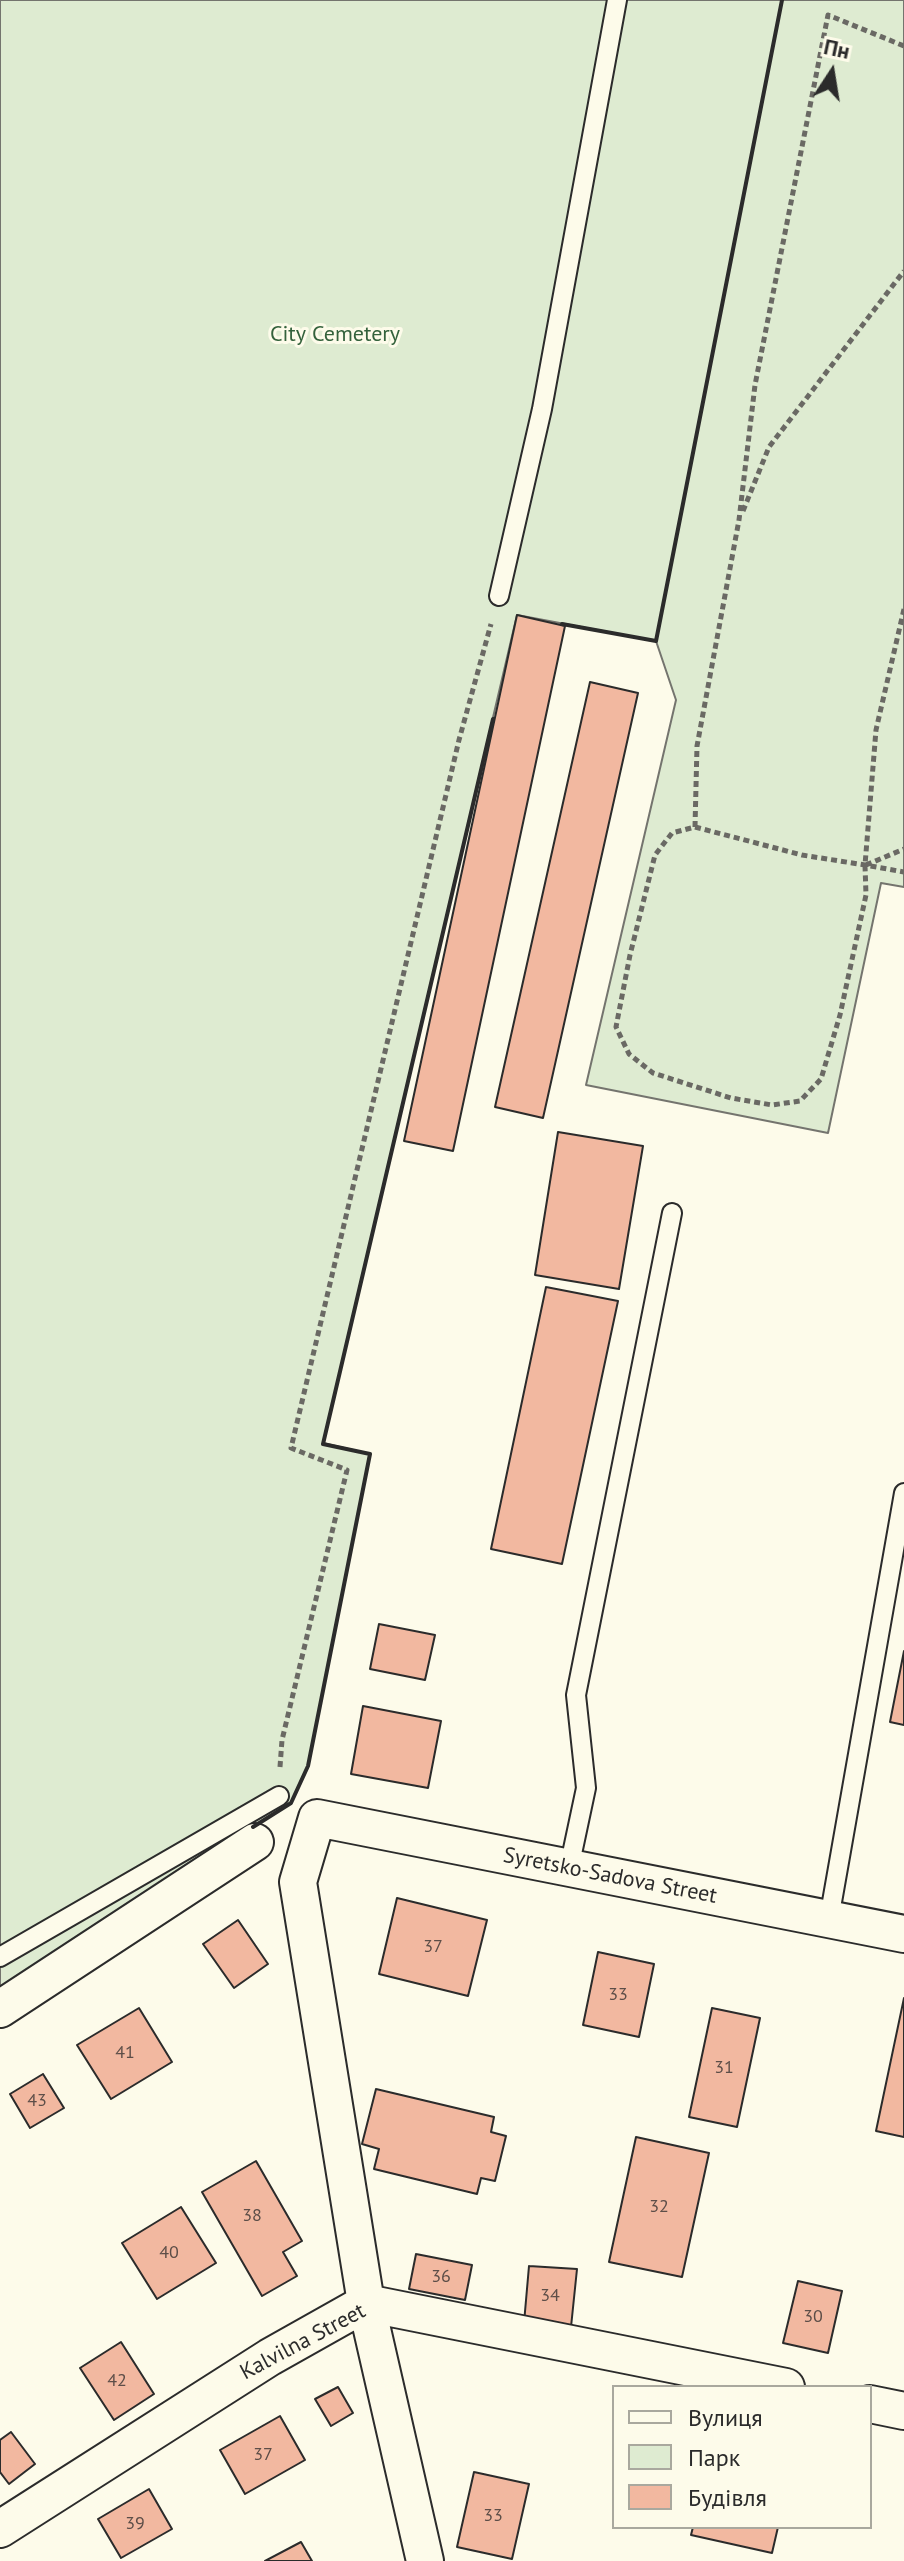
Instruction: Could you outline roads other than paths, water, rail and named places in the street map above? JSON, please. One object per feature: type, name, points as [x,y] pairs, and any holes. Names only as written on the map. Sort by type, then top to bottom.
[{"type":"street","name":"Syretsko-Sadova Street","points":[[366,2303],[298,1882],[317,1818],[904,1934]]},
{"type":"street","points":[[0,2009],[255,1842]]},
{"type":"street","name":"Kalvilna Street","points":[[0,2529],[270,2357],[366,2303],[776,2385]]},
{"type":"street","points":[[366,2303],[425,2561]]},
{"type":"street","points":[[872,2404],[904,2411]]},
{"type":"lane","points":[[499,596],[542,409],[617,0]]},
{"type":"lane","points":[[569,1868],[586,1788],[576,1695],[672,1213]]},
{"type":"lane","points":[[829,1919],[904,1493]]},
{"type":"lane","points":[[0,1957],[279,1796]]},
{"type":"park label","name":"City Cemetery","points":[[335,335]]}]
